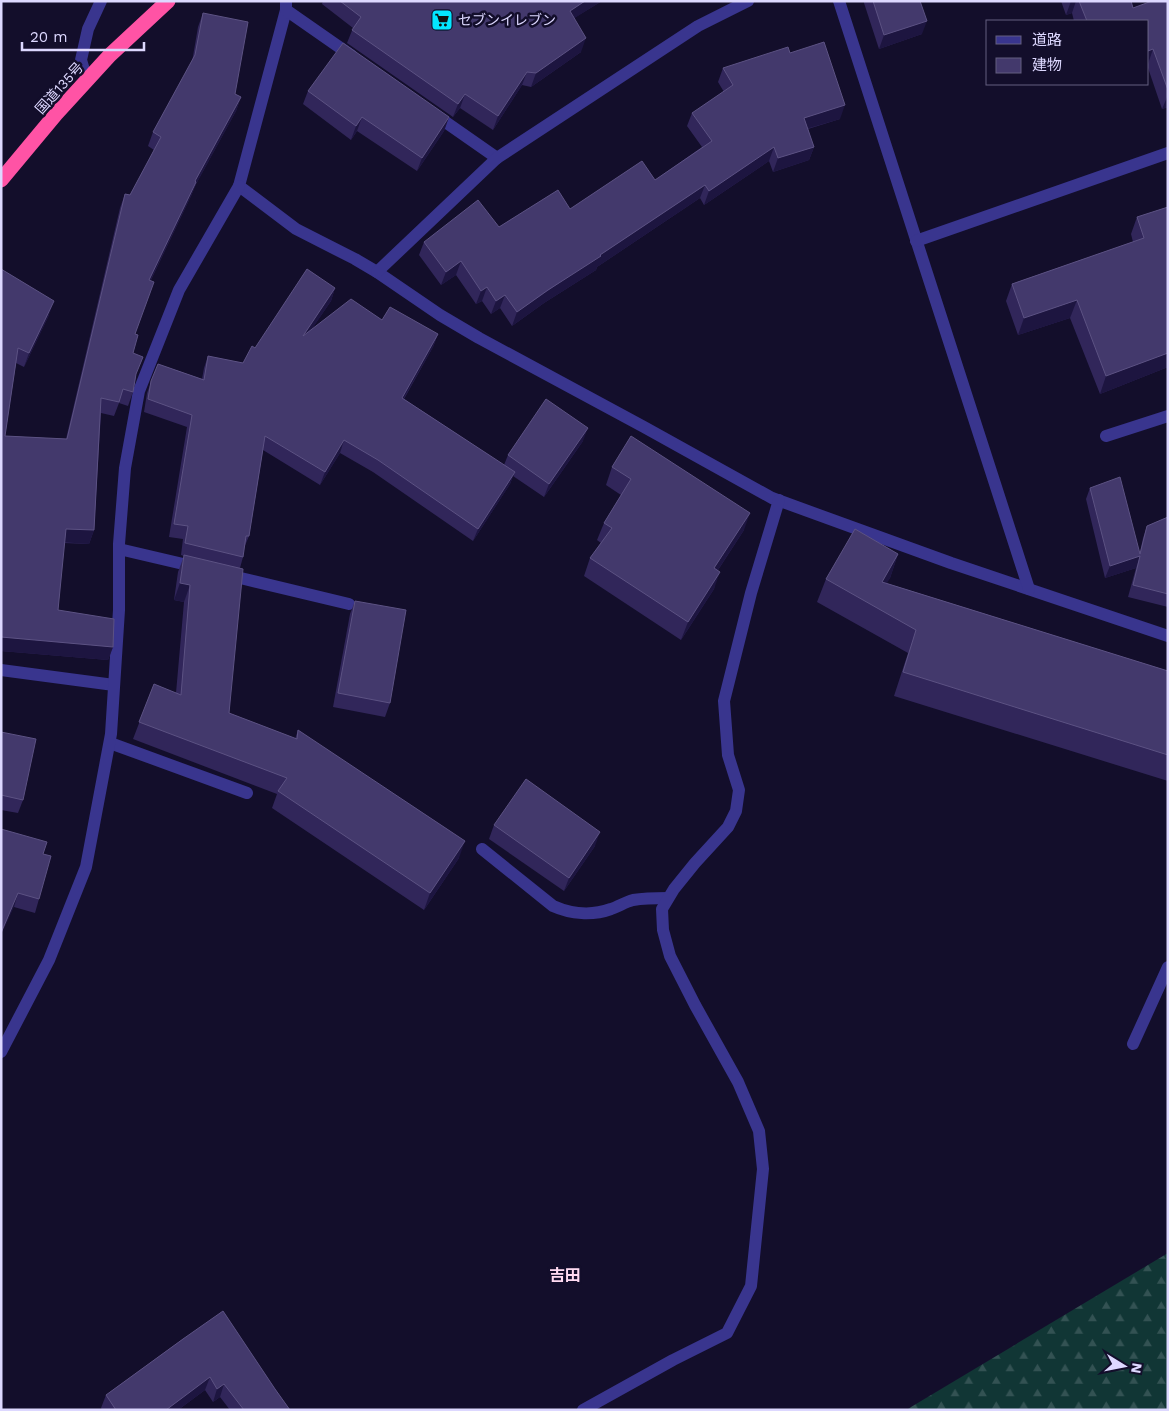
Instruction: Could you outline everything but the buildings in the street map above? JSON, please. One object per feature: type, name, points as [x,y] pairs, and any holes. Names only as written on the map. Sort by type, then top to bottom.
[{"type":"highway","name":"国道135号","points":[[1,180],[56,114],[110,55],[168,1]]},
{"type":"street","points":[[87,80],[81,60],[88,29],[101,1]]},
{"type":"street","points":[[377,272],[497,158],[698,26],[748,1]]},
{"type":"street","points":[[839,1],[1029,589]]},
{"type":"street","points":[[1,1052],[49,960],[86,867],[110,743],[119,610],[120,549],[125,468],[139,391],[179,290],[239,186],[286,6],[359,61]]},
{"type":"street","points":[[424,107],[497,158]]},
{"type":"street","points":[[916,241],[1168,153]]},
{"type":"street","points":[[239,186],[296,229],[377,272],[440,315],[479,338],[772,498],[951,563],[1168,636]]},
{"type":"street","points":[[1106,436],[1168,416]]},
{"type":"street","points":[[583,1410],[673,1360],[727,1333],[751,1286],[763,1169],[759,1131],[738,1082],[670,956],[663,930],[662,909],[668,898],[695,863],[728,827],[736,811],[739,790],[728,755],[724,701],[751,592],[779,500]]},
{"type":"street","points":[[120,549],[349,604]]},
{"type":"street","points":[[1,670],[114,685]]},
{"type":"street","points":[[110,743],[247,793]]},
{"type":"street","points":[[482,849],[553,906],[566,912],[586,914],[610,910],[630,901],[668,898]]},
{"type":"street","points":[[1133,1044],[1168,967]]},
{"type":"green space","points":[[1168,1253],[1168,1410],[906,1410]]},
{"type":"place","name":"セブンイレブン","points":[[442,20]]},
{"type":"district","name":"吉田","points":[[565,1275]]}]
